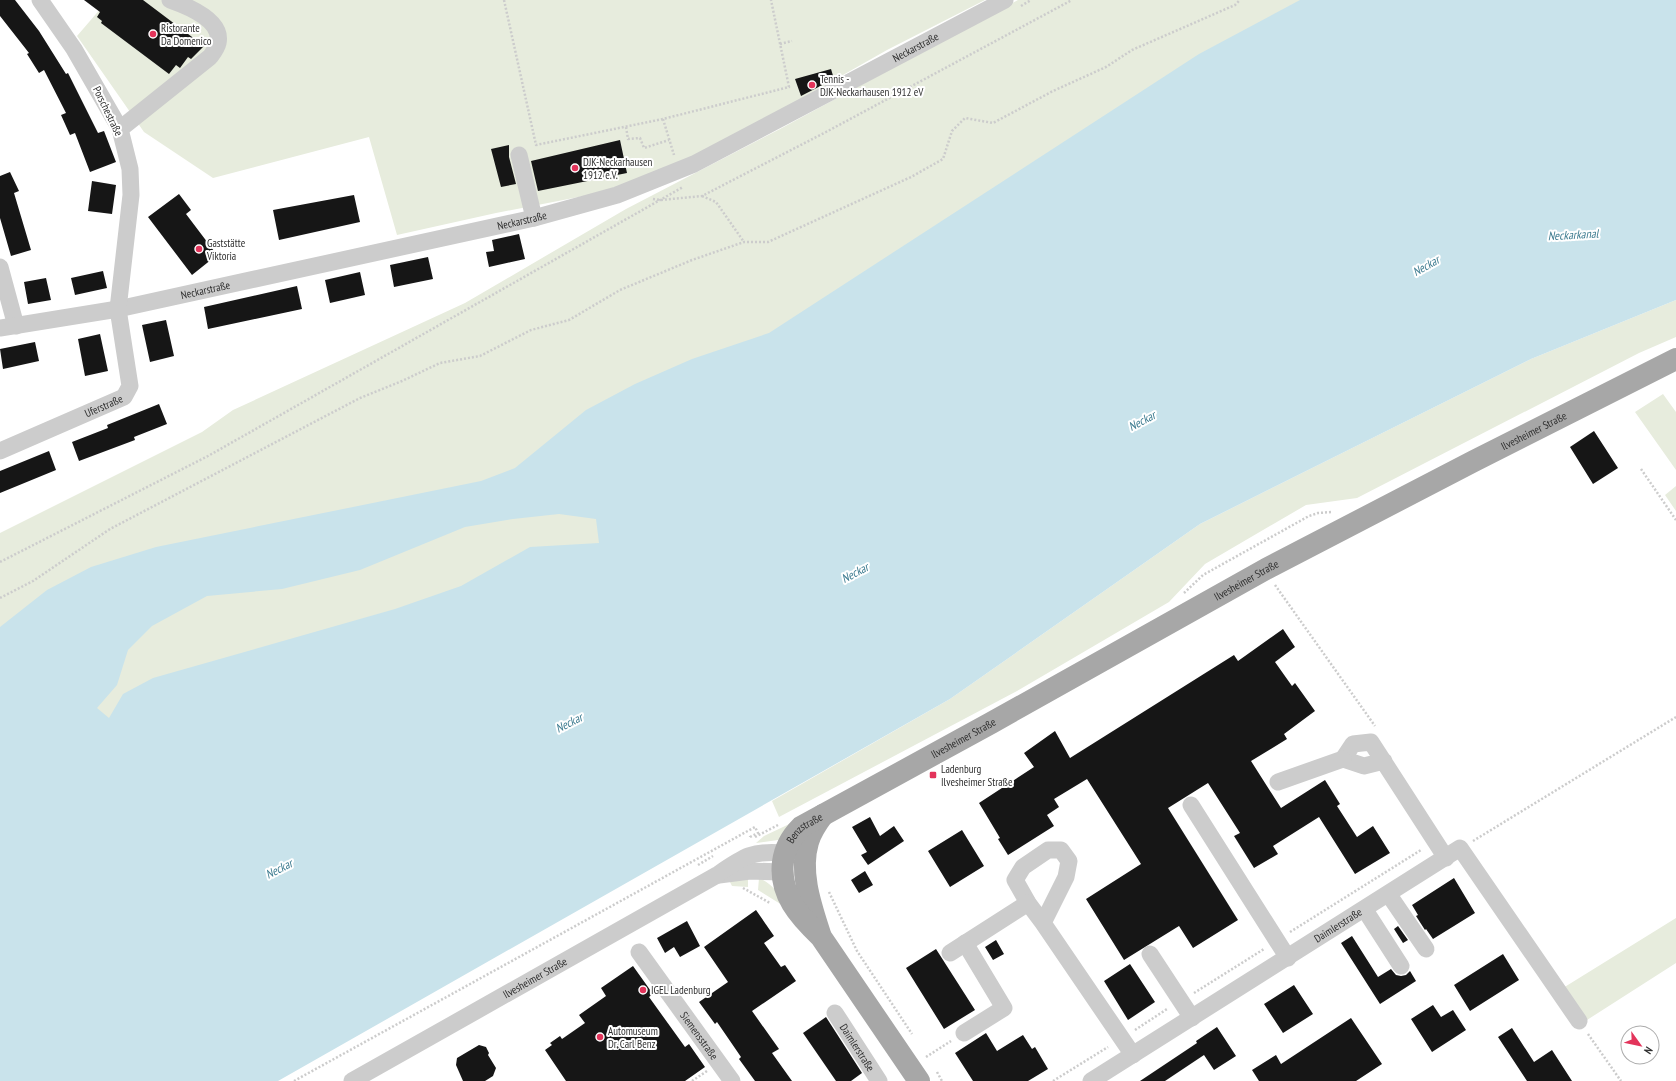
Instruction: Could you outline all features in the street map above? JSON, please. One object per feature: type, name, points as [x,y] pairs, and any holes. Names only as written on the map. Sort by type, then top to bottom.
[{"type":"main road","name":"Ilvesheimer Straße","points":[[823,813],[991,724],[1266,569],[1474,461],[1676,359]]},
{"type":"main road","name":"Benzstraße","points":[[823,813],[801,827],[790,839],[783,862],[784,885],[793,907],[802,919],[821,938],[927,1075]]},
{"type":"main road","name":"Benzstraße","points":[[821,938],[810,898],[805,863],[808,842],[823,813]]},
{"type":"main road","name":"Ilvesheimer Straße","points":[[783,862],[805,863]]},
{"type":"street","name":"Porschestraße","points":[[40,0],[74,49],[120,129],[130,169],[131,195],[118,309]]},
{"type":"street","points":[[120,129],[210,57],[218,45],[219,35],[212,23],[201,14],[170,0]]},
{"type":"street","name":"Neckarstraße","points":[[8,327],[118,309],[534,218],[617,195],[694,164],[786,117],[1005,0]]},
{"type":"street","points":[[519,155],[534,218]]},
{"type":"street","points":[[0,267],[8,327]]},
{"type":"street","name":"Uferstraße","points":[[0,451],[124,397],[130,386],[118,309]]},
{"type":"street","points":[[1278,782],[1343,759],[1353,744],[1372,742],[1446,858]]},
{"type":"street","points":[[1343,759],[1364,766],[1384,761]]},
{"type":"street","points":[[1191,805],[1288,958]]},
{"type":"street","points":[[1460,848],[1579,1021]]},
{"type":"street","name":"Daimlerstraße","points":[[1091,1081],[1365,910],[1460,848]]},
{"type":"street","points":[[1043,923],[1066,877],[1069,862],[1061,850],[1048,850],[1023,867],[1015,880],[1028,903],[1133,1055]]},
{"type":"street","name":"Ilvesheimer Straße","points":[[353,1081],[717,875],[750,871],[783,862]]},
{"type":"street","points":[[1388,894],[1426,949]]},
{"type":"street","points":[[950,952],[1028,903]]},
{"type":"street","points":[[1365,910],[1401,966]]},
{"type":"street","points":[[964,1033],[1004,1008],[965,943]]},
{"type":"street","name":"Siemensstraße","points":[[640,952],[732,1081]]},
{"type":"street","points":[[1150,954],[1192,1018]]},
{"type":"street","name":"Daimlerstraße","points":[[835,1013],[879,1081]]},
{"type":"path","points":[[504,0],[536,145],[663,119],[789,87],[771,0]]},
{"type":"path","points":[[646,198],[661,200],[702,196],[833,128],[1072,0]]},
{"type":"path","points":[[0,598],[33,581],[110,530],[360,398],[402,381],[440,363],[480,356],[531,330],[569,320],[620,290],[692,260],[744,242],[768,242],[911,177],[943,159],[952,131],[965,118],[993,123],[1053,91],[1106,67],[1132,50],[1235,5],[1240,0]]},
{"type":"path","points":[[780,44],[792,41]]},
{"type":"path","points":[[663,119],[673,152]]},
{"type":"path","points":[[626,127],[628,139],[640,138],[644,148],[669,140]]},
{"type":"path","points":[[702,196],[716,202],[744,242]]},
{"type":"path","points":[[0,562],[208,456],[661,200]]},
{"type":"path","points":[[1642,469],[1676,520]]},
{"type":"path","points":[[1266,569],[1269,577],[1376,727],[1372,742]]},
{"type":"path","points":[[1460,848],[1676,717]]},
{"type":"path","points":[[294,1081],[755,827],[758,832],[750,836],[750,840]]},
{"type":"path","points":[[1053,1081],[1436,841]]},
{"type":"path","points":[[827,890],[857,951],[914,1037]]},
{"type":"path","points":[[750,891],[772,904]]},
{"type":"path","points":[[1579,1021],[1621,1081]]},
{"type":"path","points":[[926,1057],[964,1033]]},
{"type":"path","points":[[922,1050],[930,1063]]},
{"type":"path","points":[[927,1075],[942,1081]]},
{"type":"shaded area","points":[[108,0],[985,0],[887,50],[688,163],[625,188],[496,213],[397,235],[369,137],[213,178],[144,132],[77,36]]},
{"type":"shaded area","points":[[1018,0],[1676,0],[0,1081],[0,533],[202,432],[233,410],[465,303],[626,209],[780,129]]},
{"type":"shaded area","points":[[1676,300],[1676,337],[1639,353],[1357,498],[1306,505],[1205,564],[1169,602],[1017,691],[779,817],[772,801],[950,699],[1200,524],[1531,359]]},
{"type":"shaded area","points":[[1663,394],[1676,412],[1676,470],[1635,412]]},
{"type":"shaded area","points":[[1676,486],[1676,511],[1665,495]]},
{"type":"shaded area","points":[[802,818],[778,840],[756,843],[764,836]]},
{"type":"shaded area","points":[[748,878],[748,887],[732,886],[729,880]]},
{"type":"shaded area","points":[[759,878],[774,888],[782,905],[758,890]]},
{"type":"shaded area","points":[[1676,918],[1676,963],[1587,1020],[1563,988]]},
{"type":"water","points":[[1300,0],[1676,0],[1676,300],[1531,359],[1200,524],[950,699],[278,1081],[0,1081],[0,627],[47,590],[91,567],[156,547],[481,481],[515,468],[586,410],[635,384],[692,359],[769,333],[1199,54]],"holes":[[[559,514],[596,519],[599,543],[530,547],[461,586],[395,609],[153,678],[123,694],[109,718],[97,708],[117,685],[128,650],[152,626],[207,596],[282,589],[360,570],[465,527],[513,519]]]},
{"type":"building","points":[[0,0],[15,0],[39,31],[66,74],[68,73],[98,133],[104,131],[116,162],[90,172],[75,133],[70,135],[61,115],[66,113],[44,70],[39,73],[27,54],[29,53],[0,16]]},
{"type":"building","name":"Ristorante Da Domenico","points":[[84,0],[143,0],[204,46],[191,59],[188,57],[180,68],[176,65],[169,74],[101,23],[102,21],[97,17],[100,12]]},
{"type":"building","name":"Tennis - DJK-Neckarhausen 1912 eV","points":[[831,69],[834,79],[801,96],[795,79]]},
{"type":"building","name":"DJK-Neckarhausen 1912 e.V.","points":[[620,140],[627,173],[538,191],[531,161]]},
{"type":"building","points":[[509,145],[509,157],[516,184],[501,187],[491,149]]},
{"type":"building","points":[[10,172],[19,191],[14,193],[31,250],[11,256],[0,218],[0,176]]},
{"type":"building","points":[[92,181],[116,185],[112,214],[88,211]]},
{"type":"building","points":[[179,194],[191,210],[186,214],[217,255],[192,275],[148,217]]},
{"type":"building","points":[[354,195],[360,222],[279,240],[273,210]]},
{"type":"building","points":[[519,234],[525,259],[489,267],[486,252],[494,251],[492,240]]},
{"type":"building","points":[[428,257],[433,279],[394,287],[390,265]]},
{"type":"building","points":[[103,271],[107,288],[75,295],[71,278]]},
{"type":"building","points":[[360,272],[365,295],[330,303],[325,280]]},
{"type":"building","points":[[46,278],[51,300],[28,304],[24,282]]},
{"type":"building","points":[[297,286],[302,309],[208,329],[204,307]]},
{"type":"building","points":[[166,320],[174,356],[150,362],[142,325]]},
{"type":"building","points":[[100,334],[108,371],[85,376],[78,339]]},
{"type":"building","points":[[35,342],[39,361],[3,369],[0,349]]},
{"type":"building","points":[[159,404],[167,424],[134,437],[135,440],[79,461],[72,442],[108,428],[107,425]]},
{"type":"building","points":[[1594,431],[1618,468],[1593,484],[1570,447]]},
{"type":"building","points":[[49,451],[56,470],[0,493],[0,471]]},
{"type":"building","points":[[1283,629],[1295,647],[1275,662],[1292,686],[1295,683],[1315,711],[1284,734],[1287,739],[1251,761],[1281,808],[1325,780],[1340,804],[1337,806],[1357,837],[1373,826],[1390,853],[1355,874],[1319,817],[1273,846],[1278,854],[1254,868],[1234,836],[1240,833],[1208,783],[1168,808],[1238,920],[1193,948],[1179,926],[1124,960],[1086,899],[1141,864],[1087,779],[1054,799],[1059,807],[1047,815],[1054,826],[1008,855],[998,839],[1000,838],[979,803],[1034,767],[1024,753],[1055,731],[1070,758],[1234,655],[1238,661]]},
{"type":"building","points":[[870,817],[880,836],[894,826],[904,841],[868,865],[861,855],[867,852],[852,827]]},
{"type":"building","points":[[962,830],[984,866],[950,887],[928,851]]},
{"type":"building","points":[[865,871],[873,885],[859,893],[851,880]]},
{"type":"building","points":[[1454,878],[1475,913],[1433,939],[1416,916],[1418,915],[1412,905]]},
{"type":"building","points":[[756,910],[774,936],[764,943],[781,967],[785,965],[796,981],[752,1011],[779,1049],[772,1053],[792,1081],[755,1081],[739,1059],[741,1057],[717,1022],[715,1024],[699,1002],[728,982],[704,947]]},
{"type":"building","points":[[687,921],[700,946],[680,957],[674,947],[665,953],[657,938]]},
{"type":"building","points":[[1398,926],[1408,940],[1403,943],[1394,929]]},
{"type":"building","points":[[1352,936],[1378,977],[1391,969],[1396,975],[1401,976],[1406,975],[1410,971],[1416,981],[1380,1004],[1341,943]]},
{"type":"building","points":[[996,940],[1004,954],[993,960],[985,947]]},
{"type":"building","points":[[936,949],[975,1010],[944,1029],[906,968]]},
{"type":"building","points":[[1503,954],[1519,980],[1470,1011],[1454,985]]},
{"type":"building","points":[[1130,964],[1155,1002],[1128,1020],[1104,981]]},
{"type":"building","points":[[633,966],[653,994],[649,997],[685,1047],[689,1044],[705,1067],[685,1081],[566,1081],[545,1050],[552,1045],[550,1043],[560,1036],[562,1039],[585,1023],[579,1015],[606,996],[601,988]]},
{"type":"building","points":[[1294,985],[1313,1014],[1283,1033],[1264,1004]]},
{"type":"building","points":[[1433,1005],[1441,1017],[1453,1010],[1466,1030],[1432,1052],[1411,1019]]},
{"type":"building","points":[[826,1017],[862,1073],[851,1081],[836,1081],[803,1033]]},
{"type":"building","points":[[1351,1018],[1382,1064],[1356,1081],[1259,1081],[1252,1070],[1276,1055],[1281,1064]]},
{"type":"building","points":[[1217,1027],[1236,1056],[1214,1070],[1204,1055],[1165,1081],[1140,1081],[1197,1043],[1196,1041]]},
{"type":"building","points":[[1512,1028],[1534,1062],[1552,1050],[1572,1081],[1527,1081],[1498,1037]]},
{"type":"building","points":[[986,1033],[997,1051],[1023,1035],[1032,1049],[1035,1047],[1048,1069],[1028,1081],[973,1081],[955,1053]]},
{"type":"building","points":[[479,1045],[486,1047],[489,1053],[488,1055],[496,1068],[493,1076],[485,1081],[463,1081],[456,1065],[457,1058]]},
{"type":"place","name":"Ristorante Da Domenico","points":[[153,34]]},
{"type":"place","name":"Tennis - DJK-Neckarhausen 1912 eV","points":[[812,85]]},
{"type":"place","name":"DJK-Neckarhausen 1912 e.V.","points":[[575,168]]},
{"type":"place","name":"Gaststätte Viktoria","points":[[199,249]]},
{"type":"place","name":"Ladenburg Ilvesheimer Straße","points":[[933,775]]},
{"type":"place","name":"IGEL Ladenburg","points":[[643,990]]},
{"type":"place","name":"Automuseum Dr. Carl Benz","points":[[600,1037]]},
{"type":"water label","name":"Neckarkanal","points":[[1573,235]]},
{"type":"water label","name":"Neckar","points":[[1426,266]]},
{"type":"water label","name":"Neckar","points":[[1142,421]]},
{"type":"water label","name":"Neckar","points":[[855,573]]},
{"type":"water label","name":"Neckar","points":[[569,723]]},
{"type":"water label","name":"Neckar","points":[[279,869]]}]
